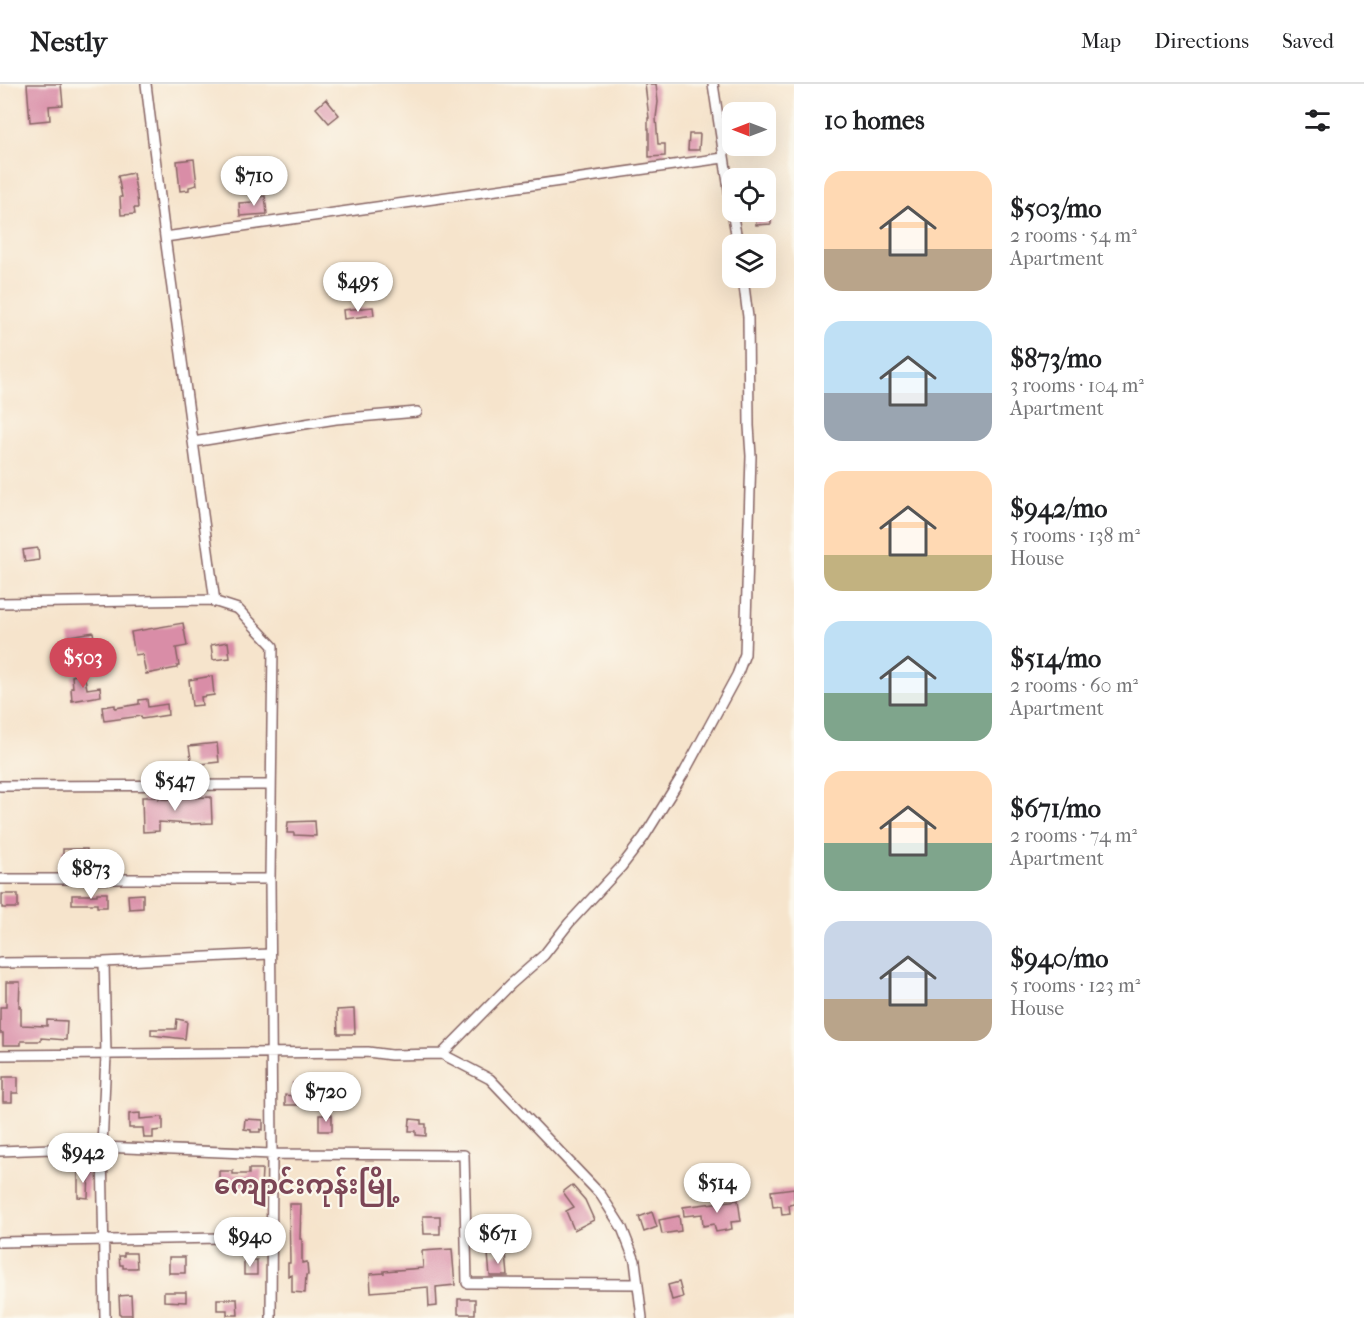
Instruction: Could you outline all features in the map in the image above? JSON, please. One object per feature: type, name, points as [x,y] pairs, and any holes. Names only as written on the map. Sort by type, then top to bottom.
[{"type":"street","points":[[146,84],[215,602]]},
{"type":"street","points":[[713,84],[725,168]]},
{"type":"street","points":[[165,237],[723,158]]},
{"type":"street","points":[[442,1054],[511,984],[544,955],[569,923],[621,867],[644,837],[685,771],[737,675],[745,654],[751,456],[748,317],[744,288]]},
{"type":"street","points":[[193,442],[336,419],[417,412]]},
{"type":"street","points":[[0,603],[210,600],[238,609],[273,646],[270,879],[271,1318]]},
{"type":"street","points":[[0,786],[271,785]]},
{"type":"street","points":[[0,879],[270,879]]},
{"type":"street","points":[[0,963],[104,962],[270,954]]},
{"type":"street","points":[[104,962],[106,1055],[102,1147],[105,1318]]},
{"type":"street","points":[[0,1055],[368,1052],[442,1054],[490,1079],[601,1195],[622,1228],[635,1261],[642,1318]]},
{"type":"street","points":[[0,1151],[102,1147],[272,1154],[464,1155],[467,1283],[638,1284]]},
{"type":"street","points":[[0,1242],[271,1237]]},
{"type":"building","points":[[27,84],[61,84],[63,105],[49,106],[50,120],[30,122]]},
{"type":"building","points":[[645,84],[656,84],[658,144],[665,144],[665,156],[649,157],[649,118]]},
{"type":"building","points":[[326,99],[339,115],[329,123],[316,108]]},
{"type":"building","points":[[689,134],[700,134],[699,150],[688,150]]},
{"type":"building","points":[[194,159],[197,185],[189,187],[189,190],[180,191],[177,161]]},
{"type":"building","points":[[133,173],[138,208],[134,208],[135,214],[121,215],[120,197],[122,197],[118,176]]},
{"type":"building","points":[[265,196],[267,214],[240,216],[239,203],[254,202],[253,198]]},
{"type":"building","points":[[756,222],[771,222],[771,224],[756,225]]},
{"type":"building","points":[[373,307],[374,315],[344,319],[343,310]]},
{"type":"building","points":[[38,548],[39,560],[25,562],[23,550]]},
{"type":"building","points":[[183,623],[187,646],[176,648],[179,666],[146,674],[142,654],[135,655],[131,632]]},
{"type":"building","points":[[93,632],[95,644],[71,648],[69,636]]},
{"type":"building","points":[[228,642],[230,658],[213,660],[211,645]]},
{"type":"building","points":[[84,673],[87,689],[100,687],[101,696],[72,701],[72,676]]},
{"type":"building","points":[[212,676],[214,695],[201,697],[202,705],[192,706],[189,680]]},
{"type":"building","points":[[147,699],[148,707],[167,704],[168,715],[104,721],[102,707],[115,705],[115,708],[139,704],[139,700]]},
{"type":"building","points":[[217,743],[219,762],[192,765],[189,746]]},
{"type":"building","points":[[142,797],[180,800],[180,798],[211,797],[212,823],[159,822],[159,831],[143,832]]},
{"type":"building","points":[[315,821],[316,836],[287,833],[288,822]]},
{"type":"building","points":[[63,849],[87,849],[87,861],[63,860]]},
{"type":"building","points":[[97,893],[107,893],[107,907],[97,907],[97,904],[72,904],[72,895],[97,895]]},
{"type":"building","points":[[2,894],[18,894],[18,908],[2,908]]},
{"type":"building","points":[[143,894],[143,908],[129,909],[128,895]]},
{"type":"building","points":[[6,982],[20,982],[21,1025],[47,1026],[47,1020],[67,1021],[66,1040],[41,1038],[41,1041],[21,1041],[21,1045],[3,1045],[3,1033],[0,1033],[0,1007],[6,1007]]},
{"type":"building","points":[[354,1009],[355,1034],[338,1034],[337,1010]]},
{"type":"building","points":[[177,1019],[187,1021],[185,1039],[151,1035],[151,1029],[176,1029]]},
{"type":"building","points":[[3,1077],[18,1077],[18,1093],[12,1093],[12,1102],[3,1102]]},
{"type":"building","points":[[293,1083],[304,1083],[303,1105],[285,1105],[285,1095],[293,1096]]},
{"type":"building","points":[[140,1113],[140,1119],[163,1117],[163,1130],[153,1131],[153,1138],[144,1138],[143,1128],[129,1128],[129,1114]]},
{"type":"building","points":[[319,1115],[332,1115],[332,1131],[319,1131]]},
{"type":"building","points":[[245,1119],[263,1120],[263,1130],[251,1132],[251,1130],[244,1129]]},
{"type":"building","points":[[410,1119],[421,1120],[421,1124],[426,1124],[426,1136],[416,1135],[416,1131],[409,1131]]},
{"type":"building","points":[[249,1169],[262,1169],[261,1188],[219,1186],[219,1171],[249,1174]]},
{"type":"building","points":[[78,1170],[89,1170],[88,1198],[78,1197]]},
{"type":"building","points":[[572,1185],[585,1200],[594,1220],[574,1230],[566,1211],[574,1207],[563,1192]]},
{"type":"building","points":[[794,1188],[794,1204],[789,1205],[790,1214],[782,1215],[781,1206],[773,1207],[771,1191]]},
{"type":"building","points":[[738,1200],[741,1221],[731,1222],[732,1229],[716,1232],[714,1224],[703,1226],[702,1214],[684,1216],[683,1207]]},
{"type":"building","points":[[289,1204],[301,1204],[302,1263],[307,1262],[308,1275],[306,1275],[305,1293],[292,1292],[292,1275],[288,1276],[288,1263],[290,1263]]},
{"type":"building","points":[[652,1212],[657,1227],[644,1232],[639,1217]]},
{"type":"building","points":[[423,1216],[440,1216],[440,1234],[424,1234]]},
{"type":"building","points":[[679,1216],[681,1231],[662,1234],[659,1220]]},
{"type":"building","points":[[452,1249],[455,1285],[436,1287],[437,1306],[429,1307],[428,1287],[371,1292],[370,1274],[423,1268],[422,1251]]},
{"type":"building","points":[[124,1253],[136,1253],[137,1268],[123,1268],[123,1265],[120,1265],[119,1256],[124,1256]]},
{"type":"building","points":[[506,1253],[508,1276],[490,1276],[488,1254]]},
{"type":"building","points":[[169,1257],[185,1257],[185,1273],[169,1273]]},
{"type":"building","points":[[244,1260],[257,1260],[257,1275],[244,1275]]},
{"type":"building","points":[[679,1282],[683,1297],[672,1300],[668,1285]]},
{"type":"building","points":[[164,1292],[186,1292],[186,1302],[164,1301]]},
{"type":"building","points":[[131,1295],[132,1315],[120,1315],[119,1296]]},
{"type":"building","points":[[217,1299],[237,1299],[238,1315],[227,1315],[227,1310],[217,1310]]},
{"type":"building","points":[[458,1299],[475,1299],[475,1314],[458,1314]]},
{"type":"district","name":"ကျောင်းကုန်းမြို့","points":[[307,1185]]}]
